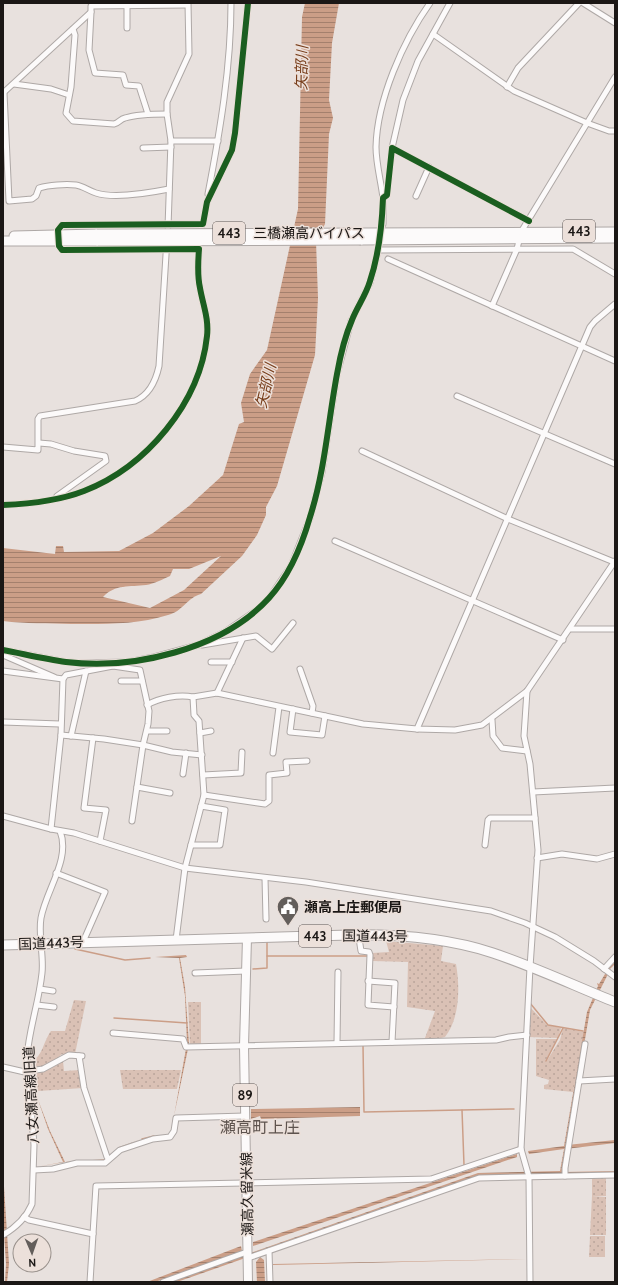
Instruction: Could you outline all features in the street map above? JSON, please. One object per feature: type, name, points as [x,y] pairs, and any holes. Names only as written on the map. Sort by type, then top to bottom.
[{"type":"highway","name":"三橋瀬高バイパス","points":[[519,240],[615,232]]},
{"type":"highway","name":"三橋瀬高バイパス","points":[[3,236],[361,236],[519,240],[615,238]]},
{"type":"highway","name":"三橋瀬高バイパス","points":[[3,242],[58,237]]},
{"type":"highway","name":"国道443号","points":[[3,945],[247,938],[383,935],[406,936],[466,946],[493,953],[615,1002]]},
{"type":"main road","name":"瀬高久留米線","points":[[247,938],[244,1046],[248,1282]]},
{"type":"street","points":[[3,505],[32,502],[77,493],[94,487],[127,467],[146,452],[163,433],[185,401],[198,374],[207,337],[208,322],[198,273],[199,249],[218,141],[231,30],[232,3]]},
{"type":"street","points":[[207,202],[229,157],[234,139],[248,3]]},
{"type":"street","points":[[382,224],[383,198],[377,163],[378,127],[396,65],[414,28],[430,3]]},
{"type":"street","points":[[383,198],[387,195],[392,148],[403,100],[418,61],[450,3]]},
{"type":"street","points":[[508,86],[518,68],[579,3]]},
{"type":"street","points":[[583,3],[613,22],[615,16]]},
{"type":"street","points":[[3,447],[38,450],[38,419],[40,416],[135,401],[143,398],[158,373],[168,225],[171,144],[167,102],[172,89],[187,62],[189,54],[187,4],[127,6],[92,4],[90,50],[95,73],[123,75],[126,84],[139,86],[148,114]]},
{"type":"street","points":[[127,6],[127,28]]},
{"type":"street","points":[[91,12],[4,94],[9,200],[32,198],[36,196],[39,188],[45,186],[76,185],[96,193],[115,195],[154,192],[169,189]]},
{"type":"street","points":[[73,29],[75,35],[66,113],[73,121],[114,124],[118,123],[123,118],[148,114],[167,114]]},
{"type":"street","points":[[432,34],[508,86],[587,123],[615,132]]},
{"type":"street","points":[[492,306],[519,240],[529,221],[615,77]]},
{"type":"street","points":[[14,84],[51,89],[69,95]]},
{"type":"street","points":[[143,148],[171,144],[218,141]]},
{"type":"street","points":[[392,148],[529,221]]},
{"type":"street","points":[[416,196],[429,167]]},
{"type":"street","points":[[199,249],[62,250],[58,237],[58,230],[62,225],[203,224]]},
{"type":"street","points":[[3,671],[60,679],[66,675],[113,664],[154,657],[198,645],[225,632],[263,604],[281,582],[300,545],[310,518],[322,472],[337,374],[351,321],[370,283],[378,248],[519,240],[573,249],[615,274]]},
{"type":"street","points":[[388,258],[615,361]]},
{"type":"street","points":[[416,729],[582,347],[595,321],[615,304]]},
{"type":"street","points":[[457,396],[544,435],[615,464]]},
{"type":"street","points":[[39,443],[51,444],[74,451],[105,456],[106,461],[55,498]]},
{"type":"street","points":[[147,705],[154,701],[217,693],[363,724],[416,729],[455,730],[482,725],[492,720],[500,711],[527,691],[534,679],[571,629],[614,563],[508,519],[362,452]]},
{"type":"street","points":[[335,541],[563,640]]},
{"type":"street","points":[[198,645],[222,643],[256,636],[272,648],[293,622]]},
{"type":"street","points":[[571,629],[615,629]]},
{"type":"street","points":[[217,693],[243,638]]},
{"type":"street","points":[[3,650],[66,662],[113,664],[140,670],[149,711],[132,821]]},
{"type":"street","points":[[3,655],[60,679]]},
{"type":"street","points":[[211,662],[232,662]]},
{"type":"street","points":[[300,669],[314,706],[312,714]]},
{"type":"street","points":[[71,736],[86,671]]},
{"type":"street","points":[[51,829],[61,735],[60,679]]},
{"type":"street","points":[[121,681],[142,681]]},
{"type":"street","points":[[527,691],[524,736],[533,792],[537,858],[526,1035],[521,1149],[529,1177],[530,1282]]},
{"type":"street","points":[[176,940],[185,868],[204,795],[199,721],[194,715],[193,697]]},
{"type":"street","points":[[273,753],[279,707]]},
{"type":"street","points":[[293,710],[290,732],[322,735],[324,716]]},
{"type":"street","points":[[492,720],[493,736],[502,748],[527,751]]},
{"type":"street","points":[[3,722],[60,724]]},
{"type":"street","points":[[147,731],[167,730]]},
{"type":"street","points":[[200,733],[211,731]]},
{"type":"street","points":[[61,735],[143,745],[172,752],[202,755]]},
{"type":"street","points":[[93,738],[84,808],[106,810],[100,841]]},
{"type":"street","points":[[203,775],[241,773],[242,752]]},
{"type":"street","points":[[183,774],[186,753]]},
{"type":"street","points":[[204,795],[265,804],[269,801],[269,775],[287,773],[286,762],[307,761]]},
{"type":"street","points":[[137,787],[170,793]]},
{"type":"street","points":[[533,792],[615,788]]},
{"type":"street","points":[[191,844],[220,845],[225,810],[201,806]]},
{"type":"street","points":[[3,816],[51,829],[74,833],[185,868],[306,882],[478,908],[510,917],[573,947],[615,977]]},
{"type":"street","points":[[485,845],[488,832],[488,820],[490,818],[535,818]]},
{"type":"street","name":"八女瀬高線旧道","points":[[3,1235],[24,1217],[32,1204],[34,1145],[28,1044],[43,972],[41,919],[64,850],[60,831]]},
{"type":"street","points":[[537,858],[562,854],[597,859],[615,854]]},
{"type":"street","points":[[56,873],[105,892],[83,942]]},
{"type":"street","points":[[265,878],[266,919]]},
{"type":"street","points":[[360,938],[361,951],[369,952],[370,955],[368,1005],[394,1007]]},
{"type":"street","points":[[604,969],[615,957]]},
{"type":"street","points":[[196,973],[246,971]]},
{"type":"street","points":[[337,1043],[338,972]]},
{"type":"street","points":[[368,981],[395,983],[392,1042]]},
{"type":"street","points":[[40,989],[53,991]]},
{"type":"street","points":[[37,1005],[54,1007]]},
{"type":"street","points":[[113,1034],[183,1038],[186,1047],[496,1040],[526,1035]]},
{"type":"street","points":[[565,1176],[585,1044]]},
{"type":"street","points":[[3,1067],[29,1072],[43,1069],[69,1055],[81,1056],[84,1088],[107,1157]]},
{"type":"street","points":[[579,1082],[615,1079]]},
{"type":"street","points":[[34,1170],[77,1163],[105,1163],[120,1150],[153,1139],[170,1137],[174,1131],[176,1118],[245,1116]]},
{"type":"street","points":[[90,1282],[96,1186],[431,1179],[521,1149]]},
{"type":"street","points":[[163,1282],[247,1254],[269,1251],[479,1178],[615,1175]]},
{"type":"street","points":[[24,1217],[29,1220],[93,1234]]},
{"type":"street","points":[[269,1251],[270,1282]]},
{"type":"shaded area","points":[[386,941],[443,946],[441,961],[456,964],[458,1002],[454,1021],[445,1037],[425,1038],[435,1011],[407,1007],[408,962],[373,961],[372,953],[389,952]]},
{"type":"shaded area","points":[[74,1000],[86,1001],[75,1054],[62,1054],[52,1063],[32,1069],[31,1062],[38,1056],[51,1031],[65,1031]]},
{"type":"shaded area","points":[[188,1002],[201,1002],[201,1044],[190,1045]]},
{"type":"shaded area","points":[[529,1006],[547,1025],[561,1028],[558,1038],[528,1037]]},
{"type":"shaded area","points":[[563,1028],[584,1032],[573,1092],[544,1089],[544,1085],[548,1084],[549,1080],[536,1076],[536,1039],[557,1039],[546,1062],[560,1040]]},
{"type":"shaded area","points":[[63,1061],[64,1071],[80,1070],[83,1088],[38,1091],[35,1073],[50,1069]]},
{"type":"shaded area","points":[[120,1070],[181,1070],[177,1089],[123,1089]]},
{"type":"shaded area","points":[[592,1178],[606,1178],[606,1196],[592,1196]]},
{"type":"shaded area","points":[[592,1196],[606,1197],[606,1235],[590,1235]]},
{"type":"shaded area","points":[[590,1236],[605,1236],[605,1257],[589,1257]]},
{"type":"water","name":"矢部川","points":[[305,3],[339,3],[332,43],[329,100],[333,118],[329,134],[325,224],[316,241],[318,298],[315,355],[277,486],[266,507],[266,515],[257,535],[242,556],[201,594],[192,598],[173,613],[144,621],[120,623],[71,624],[3,621],[3,548],[55,554],[56,546],[63,546],[64,552],[119,551],[153,533],[189,506],[223,475],[239,424],[244,422],[241,403],[250,374],[267,350],[298,209],[302,17]],"holes":[[[221,556],[184,590],[150,608],[103,597],[118,588],[152,584],[170,576],[173,569],[189,569]]]},
{"type":"water","points":[[186,955],[187,957],[180,958],[185,987],[189,1044],[174,1116],[187,1043],[185,996],[179,958],[155,957]]},
{"type":"water","points":[[608,969],[610,970],[590,1010],[567,1145],[615,1140],[615,1143],[566,1149],[563,1172],[615,1171],[615,1173],[480,1176],[177,1282],[168,1282],[478,1173],[560,1171],[564,1149],[529,1154],[528,1151],[564,1146],[587,1012],[598,986],[597,983],[599,984]]},
{"type":"water","points":[[37,1097],[50,1131],[65,1162],[36,1167],[63,1162],[48,1129]]},
{"type":"water","points":[[360,1107],[360,1116],[261,1119],[260,1116],[251,1119],[251,1109]]},
{"type":"water","points":[[142,1139],[118,1148],[105,1160],[84,1161],[106,1159],[119,1147]]},
{"type":"water","points":[[517,1154],[517,1157],[253,1246],[253,1242]]},
{"type":"water","points":[[3,1171],[9,1264],[7,1282],[5,1282],[6,1264],[3,1218]]},
{"type":"water","points":[[241,1246],[242,1251],[155,1282],[147,1282]]},
{"type":"water","points":[[260,1257],[264,1260],[265,1282],[257,1282],[256,1262]]},
{"type":"water","points":[[527,1259],[273,1265],[273,1264]]},
{"type":"waterway","points":[[253,969],[267,968],[267,942]]},
{"type":"waterway","points":[[75,949],[125,960],[150,958]]},
{"type":"waterway","points":[[267,956],[367,956]]},
{"type":"waterway","points":[[609,969],[615,963]]},
{"type":"waterway","points":[[530,1003],[548,1025],[583,1031]]},
{"type":"waterway","points":[[114,1018],[187,1023]]},
{"type":"waterway","points":[[546,1061],[563,1028]]},
{"type":"waterway","points":[[363,1045],[364,1112],[514,1109]]},
{"type":"waterway","points":[[34,1086],[36,1091]]},
{"type":"waterway","points":[[462,1110],[464,1165]]},
{"type":"waterway","points":[[142,1139],[154,1136]]},
{"type":"cycle path","points":[[3,505],[33,503],[65,497],[84,491],[107,480],[128,466],[148,449],[166,430],[194,385],[202,361],[207,336],[206,318],[198,278],[199,249],[62,250],[59,246],[58,230],[62,225],[203,224],[207,202],[232,150],[248,3]]},
{"type":"cycle path","points":[[3,650],[58,661],[92,664],[119,663],[147,659],[202,643],[227,631],[249,616],[269,598],[283,580],[294,560],[307,528],[323,464],[338,367],[343,347],[356,310],[368,286],[376,261],[381,229],[383,198],[387,195],[392,148],[529,221]]},
{"type":"place","name":"瀬高上庄郵便局","points":[[288,926]]},
{"type":"district","name":"瀬高町上庄","points":[[260,1127]]}]
